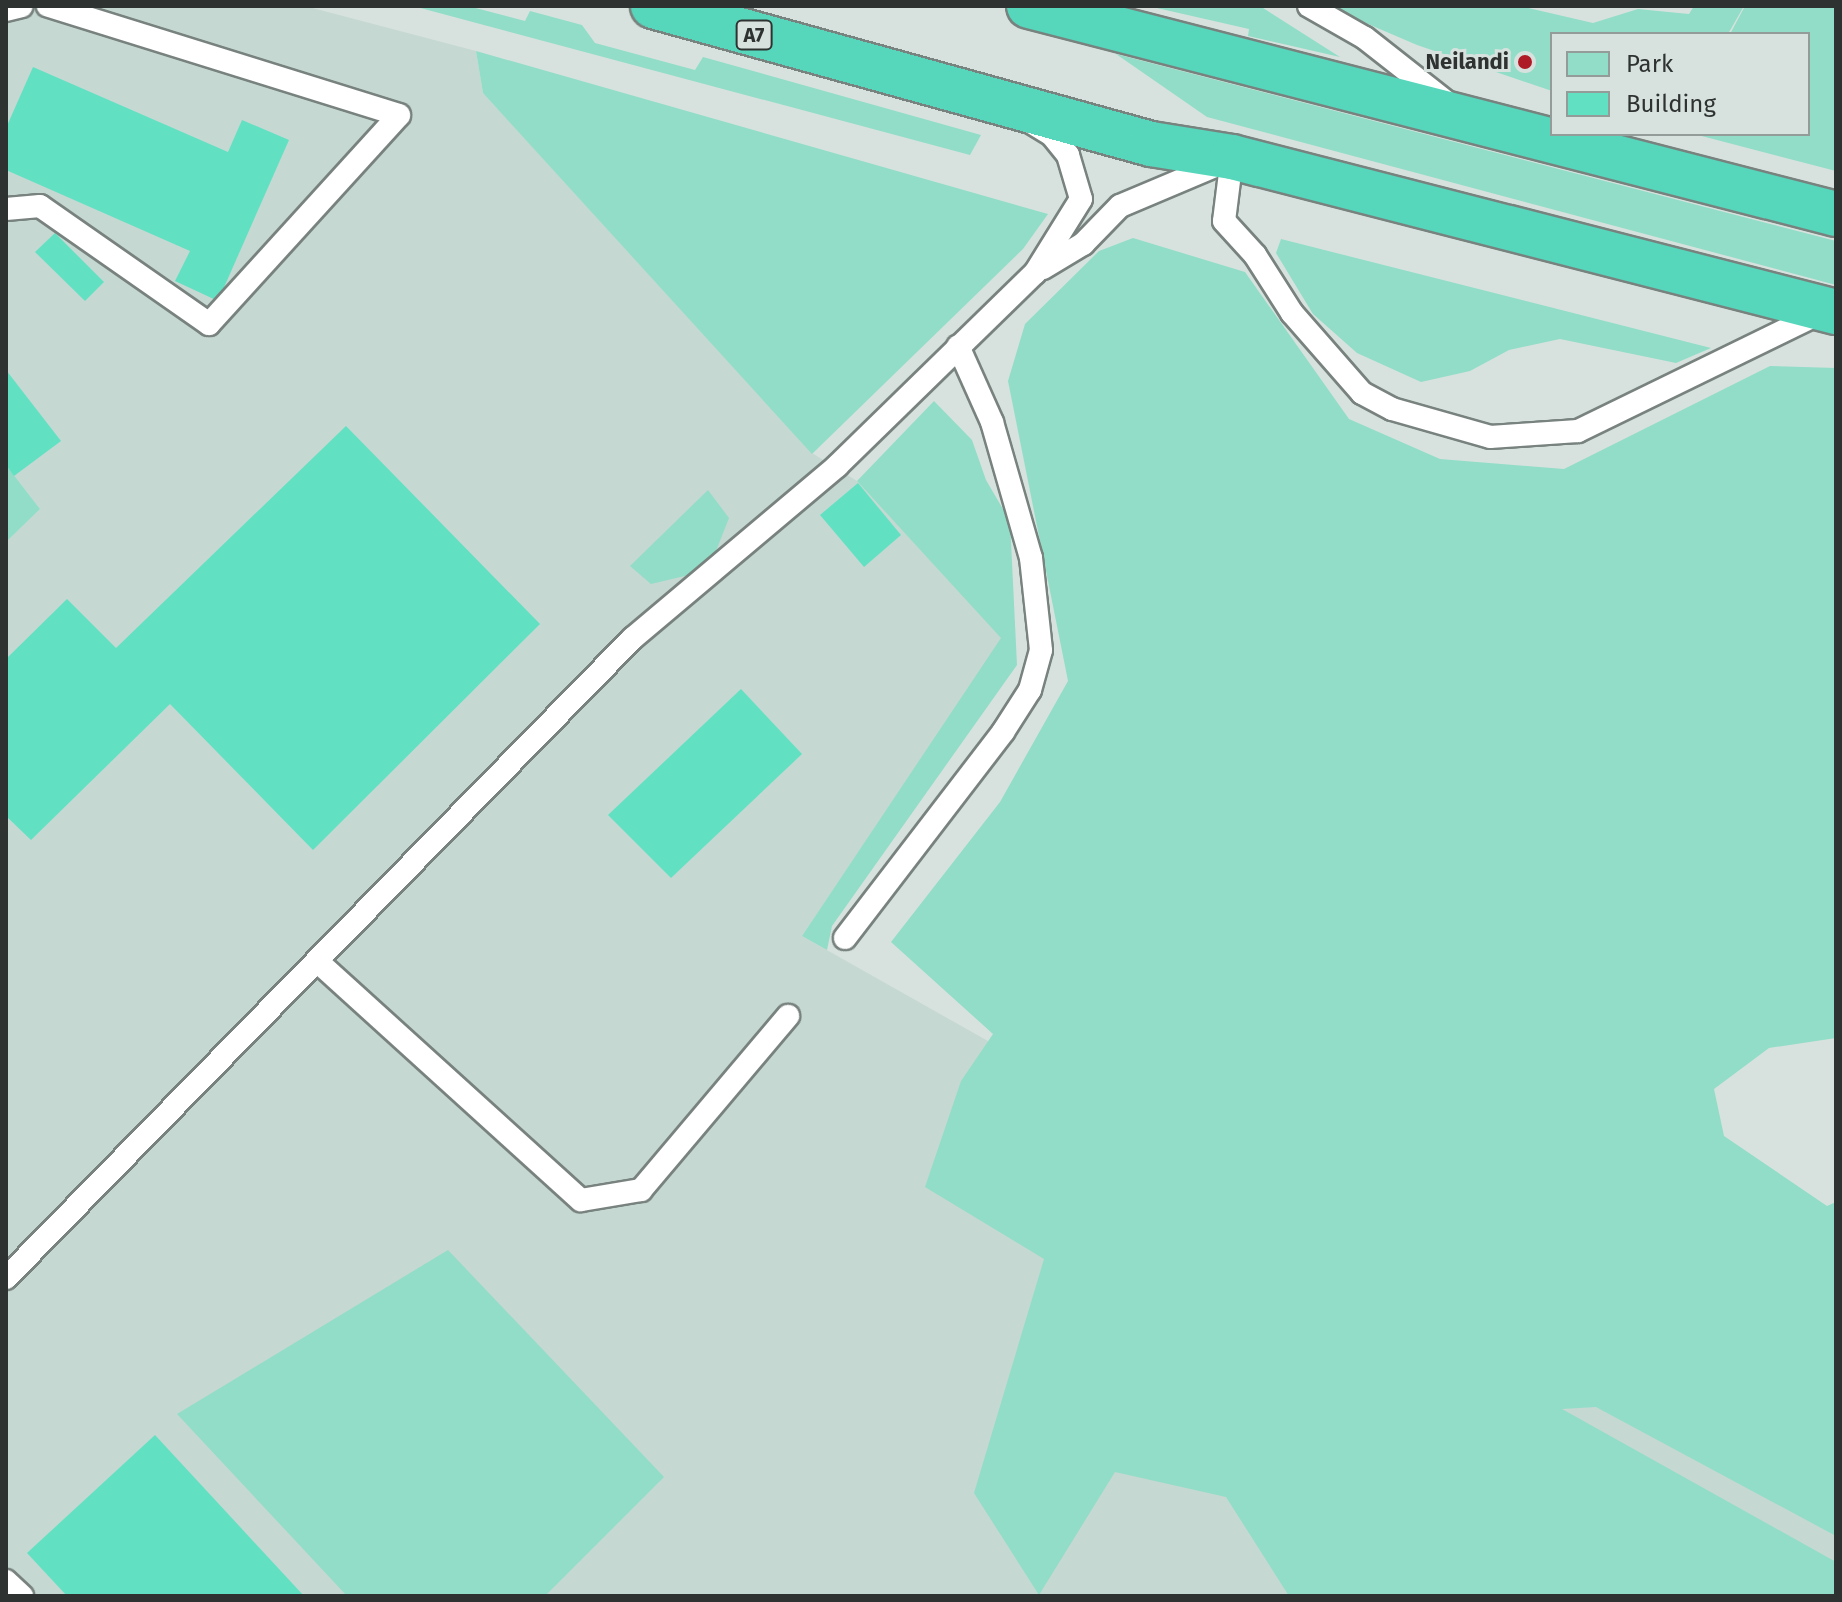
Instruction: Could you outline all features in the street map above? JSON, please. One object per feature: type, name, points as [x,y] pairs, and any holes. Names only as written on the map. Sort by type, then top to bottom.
[{"type":"highway","name":"A7","points":[[653,6],[1000,105]]},
{"type":"highway","points":[[1029,6],[1836,214]]},
{"type":"highway","points":[[1000,105],[1151,144],[1232,157],[1831,310]]},
{"type":"lane","points":[[6,10],[22,6]]},
{"type":"lane","points":[[6,209],[40,206],[209,324],[399,115],[48,6]]},
{"type":"lane","points":[[1309,6],[1365,38],[1471,121]]},
{"type":"lane","points":[[1000,105],[1052,135],[1080,180],[1081,199],[1035,273]]},
{"type":"lane","points":[[7,1277],[633,638],[837,466],[1035,273],[1083,244],[1120,206],[1139,195],[1174,187],[1232,157]]},
{"type":"lane","points":[[1232,157],[1224,221],[1255,255],[1292,313],[1362,393],[1392,409],[1490,437],[1578,431],[1831,310]]},
{"type":"lane","points":[[845,938],[1003,732],[1030,690],[1041,650],[1031,558],[992,422],[958,346]]},
{"type":"lane","points":[[317,961],[581,1200],[641,1190],[788,1016]]},
{"type":"lane","points":[[6,1581],[22,1596]]},
{"type":"shaded area","points":[[6,6],[305,6],[476,51],[483,93],[812,453],[857,481],[1002,638],[802,936],[1836,1520],[1836,1596],[6,1596],[6,542],[40,509],[6,465]]},
{"type":"green space","points":[[413,6],[468,6],[525,21],[530,11],[582,25],[595,43],[695,70],[703,57],[981,135],[970,155]]},
{"type":"green space","points":[[1148,6],[1260,6],[1340,57],[1248,36],[1249,29]]},
{"type":"green space","points":[[1326,6],[1520,6],[1593,23],[1638,9],[1689,14],[1694,6],[1744,6],[1729,32],[1550,32],[1550,90],[1417,45]]},
{"type":"green space","points":[[1745,6],[1836,6],[1836,171],[1702,136],[1810,136],[1810,32],[1731,32]]},
{"type":"green space","points":[[476,51],[1048,214],[1023,249],[812,454],[483,93]]},
{"type":"green space","points":[[1116,54],[1836,241],[1836,285],[1207,117]]},
{"type":"green space","points":[[1133,238],[1245,272],[1349,419],[1440,459],[1564,469],[1770,366],[1836,368],[1836,1038],[1769,1048],[1714,1089],[1724,1136],[1827,1206],[1836,1202],[1836,1536],[1596,1407],[1562,1409],[1836,1562],[1836,1596],[1289,1596],[1226,1497],[1115,1472],[1039,1595],[974,1493],[1044,1259],[925,1187],[961,1081],[993,1034],[891,942],[1000,802],[1068,681],[1008,381],[1025,324],[1099,251]]},
{"type":"green space","points":[[1281,239],[1711,348],[1676,363],[1560,339],[1509,350],[1470,371],[1421,382],[1357,353],[1313,314],[1276,253]]},
{"type":"green space","points":[[934,401],[972,440],[986,480],[1010,521],[1017,665],[832,926],[827,950],[802,936],[1001,638],[857,481]]},
{"type":"green space","points":[[6,465],[40,509],[6,542]]},
{"type":"green space","points":[[708,490],[729,518],[716,551],[693,574],[651,584],[630,566]]},
{"type":"green space","points":[[448,1250],[664,1477],[545,1596],[347,1596],[177,1414]]},
{"type":"building","points":[[33,67],[228,152],[242,120],[289,140],[218,301],[175,281],[190,251],[6,170],[6,128]]},
{"type":"building","points":[[55,233],[104,282],[85,301],[35,252]]},
{"type":"building","points":[[6,370],[61,441],[14,476],[6,465]]},
{"type":"building","points":[[346,426],[540,624],[313,850],[170,704],[31,840],[6,816],[6,659],[67,599],[116,648]]},
{"type":"building","points":[[858,483],[901,535],[864,567],[820,515]]},
{"type":"building","points":[[741,689],[802,754],[671,878],[608,815]]},
{"type":"building","points":[[155,1435],[304,1596],[67,1596],[27,1553]]},
{"type":"place","name":"Neilandi","points":[[1525,62]]}]
